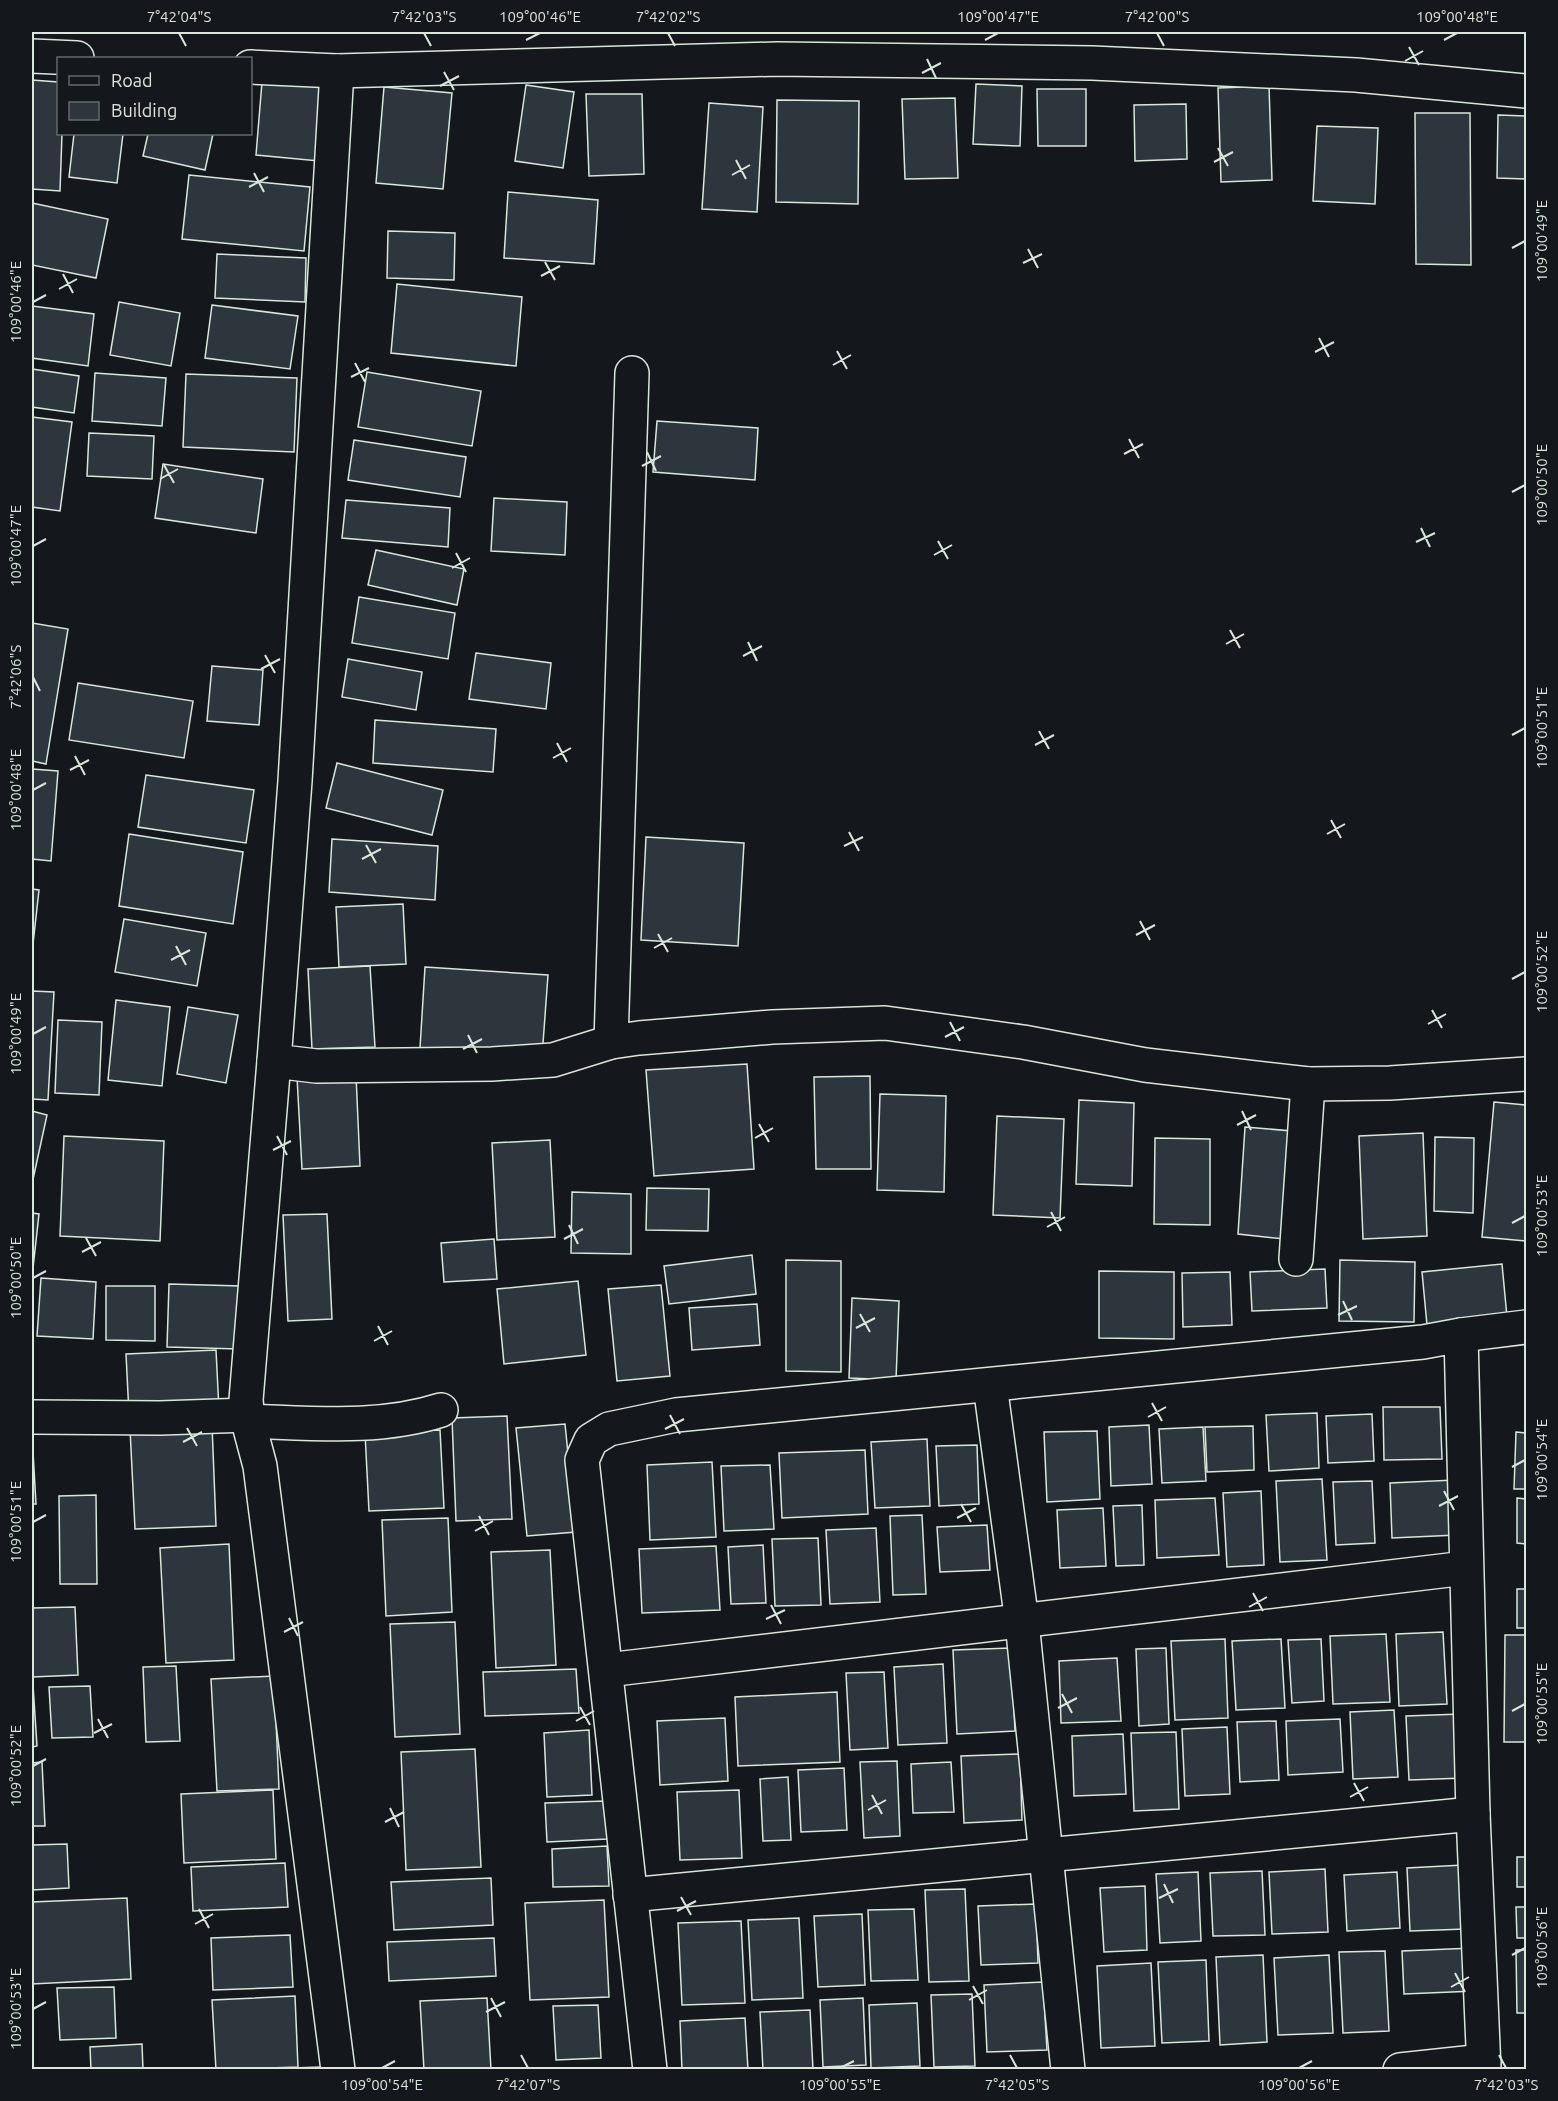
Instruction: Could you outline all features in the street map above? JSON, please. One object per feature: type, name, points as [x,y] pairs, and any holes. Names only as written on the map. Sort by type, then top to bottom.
[{"type":"street","points":[[32,56],[57,57]]},
{"type":"street","points":[[252,67],[337,71],[777,59],[1092,63],[1356,75],[1527,91]]},
{"type":"street","points":[[337,71],[296,781],[246,1400],[260,1466],[338,2070]]},
{"type":"street","points":[[611,1042],[632,373]]},
{"type":"street","points":[[274,1061],[316,1066],[492,1064],[553,1060],[611,1042],[639,1038],[772,1027],[885,1023],[1023,1042],[1144,1065],[1308,1084],[1390,1083],[1527,1074]]},
{"type":"street","points":[[1296,1259],[1308,1084]]},
{"type":"street","points":[[650,2070],[582,1460],[591,1440],[609,1429],[676,1415],[1423,1342],[1527,1327]]},
{"type":"street","points":[[1400,2070],[1484,2065],[1473,1814],[1461,1335]]},
{"type":"street","points":[[990,1385],[1022,1622],[1068,2070]]},
{"type":"street","points":[[32,1417],[248,1418],[331,1423],[404,1420],[441,1410]]},
{"type":"street","points":[[607,1670],[1466,1568]]},
{"type":"street","points":[[630,1895],[1473,1814]]},
{"type":"building","points":[[32,80],[57,82],[57,135],[62,135],[60,191],[32,189]]},
{"type":"building","points":[[262,82],[325,87],[319,161],[256,155]]},
{"type":"building","points":[[976,84],[1022,86],[1020,146],[973,144]]},
{"type":"building","points":[[526,85],[574,92],[563,168],[515,161]]},
{"type":"building","points":[[1269,86],[1272,180],[1221,182],[1218,88]]},
{"type":"building","points":[[384,87],[452,93],[443,189],[376,183]]},
{"type":"building","points":[[1037,89],[1086,89],[1086,146],[1038,146]]},
{"type":"building","points":[[586,94],[642,94],[644,174],[589,176]]},
{"type":"building","points":[[955,98],[958,178],[905,179],[902,99]]},
{"type":"building","points":[[777,100],[859,101],[858,204],[776,202]]},
{"type":"building","points":[[709,103],[763,107],[757,212],[702,209]]},
{"type":"building","points":[[1186,104],[1187,159],[1135,161],[1134,105]]},
{"type":"building","points":[[1415,113],[1470,113],[1471,265],[1416,264]]},
{"type":"building","points":[[1498,115],[1526,116],[1526,179],[1497,178]]},
{"type":"building","points":[[1317,126],[1378,128],[1375,204],[1313,201]]},
{"type":"building","points":[[74,135],[123,135],[117,183],[69,177]]},
{"type":"building","points":[[148,135],[213,135],[205,170],[143,156]]},
{"type":"building","points":[[189,175],[310,187],[304,251],[182,239]]},
{"type":"building","points":[[508,192],[598,200],[594,264],[504,258]]},
{"type":"building","points":[[32,203],[108,219],[96,278],[32,265]]},
{"type":"building","points":[[388,231],[455,233],[454,280],[387,278]]},
{"type":"building","points":[[217,254],[306,258],[305,302],[215,298]]},
{"type":"building","points":[[397,284],[522,297],[516,366],[391,353]]},
{"type":"building","points":[[119,302],[180,313],[171,366],[110,355]]},
{"type":"building","points":[[212,305],[298,316],[290,369],[205,358]]},
{"type":"building","points":[[32,306],[94,314],[88,366],[32,358]]},
{"type":"building","points":[[32,369],[79,376],[74,413],[32,407]]},
{"type":"building","points":[[367,372],[481,391],[472,446],[358,427]]},
{"type":"building","points":[[95,373],[166,378],[162,426],[92,421]]},
{"type":"building","points":[[186,374],[297,378],[294,452],[183,447]]},
{"type":"building","points":[[32,417],[72,422],[60,511],[32,507]]},
{"type":"building","points":[[657,421],[758,428],[755,480],[653,472]]},
{"type":"building","points":[[89,433],[154,436],[152,479],[87,476]]},
{"type":"building","points":[[354,440],[466,457],[460,497],[348,480]]},
{"type":"building","points":[[163,464],[263,479],[256,533],[155,518]]},
{"type":"building","points":[[494,498],[567,502],[565,555],[491,551]]},
{"type":"building","points":[[346,500],[450,508],[448,547],[342,538]]},
{"type":"building","points":[[376,550],[464,569],[457,605],[368,585]]},
{"type":"building","points":[[359,597],[455,613],[448,659],[352,643]]},
{"type":"building","points":[[32,623],[68,629],[46,764],[32,761]]},
{"type":"building","points":[[476,653],[551,663],[546,709],[469,699]]},
{"type":"building","points":[[348,659],[422,672],[416,710],[342,697]]},
{"type":"building","points":[[212,666],[263,670],[259,725],[207,721]]},
{"type":"building","points":[[78,683],[193,701],[184,758],[69,740]]},
{"type":"building","points":[[375,720],[496,729],[493,772],[373,763]]},
{"type":"building","points":[[337,763],[443,790],[432,835],[326,808]]},
{"type":"building","points":[[32,769],[58,771],[51,861],[32,859]]},
{"type":"building","points":[[146,775],[254,790],[246,843],[138,827]]},
{"type":"building","points":[[129,834],[243,852],[233,924],[119,906]]},
{"type":"building","points":[[646,837],[744,843],[738,946],[641,940]]},
{"type":"building","points":[[332,839],[438,846],[435,900],[329,892]]},
{"type":"building","points":[[32,889],[39,890],[32,953]]},
{"type":"building","points":[[403,904],[406,964],[339,967],[336,907]]},
{"type":"building","points":[[124,919],[206,933],[197,986],[115,972]]},
{"type":"building","points":[[370,966],[375,1047],[312,1049],[308,969]]},
{"type":"building","points":[[425,967],[548,975],[542,1057],[420,1048]]},
{"type":"building","points":[[32,991],[54,992],[48,1100],[32,1099]]},
{"type":"building","points":[[116,1000],[170,1007],[162,1086],[108,1080]]},
{"type":"building","points":[[188,1007],[238,1015],[226,1083],[177,1074]]},
{"type":"building","points":[[58,1020],[102,1022],[99,1095],[55,1093]]},
{"type":"building","points":[[747,1064],[754,1169],[654,1176],[646,1070]]},
{"type":"building","points":[[356,1075],[360,1166],[302,1169],[297,1077]]},
{"type":"building","points":[[870,1076],[871,1169],[816,1169],[814,1077]]},
{"type":"building","points":[[880,1094],[946,1096],[944,1192],[877,1190]]},
{"type":"building","points":[[1079,1100],[1134,1103],[1132,1186],[1076,1184]]},
{"type":"building","points":[[1494,1102],[1526,1105],[1526,1241],[1482,1237]]},
{"type":"building","points":[[32,1111],[47,1115],[32,1184]]},
{"type":"building","points":[[997,1116],[1064,1119],[1060,1218],[993,1215]]},
{"type":"building","points":[[1245,1127],[1292,1131],[1284,1239],[1238,1234]]},
{"type":"building","points":[[1423,1133],[1427,1236],[1363,1239],[1359,1136]]},
{"type":"building","points":[[64,1136],[164,1141],[160,1241],[60,1236]]},
{"type":"building","points":[[1435,1137],[1474,1138],[1473,1213],[1434,1211]]},
{"type":"building","points":[[1155,1138],[1210,1139],[1210,1225],[1154,1224]]},
{"type":"building","points":[[550,1140],[555,1237],[497,1240],[492,1143]]},
{"type":"building","points":[[647,1188],[709,1189],[708,1231],[646,1230]]},
{"type":"building","points":[[572,1192],[631,1194],[631,1254],[571,1253]]},
{"type":"building","points":[[32,1213],[39,1214],[32,1277]]},
{"type":"building","points":[[327,1214],[332,1319],[288,1321],[283,1215]]},
{"type":"building","points":[[494,1239],[497,1279],[444,1282],[441,1243]]},
{"type":"building","points":[[752,1255],[756,1294],[669,1304],[664,1266]]},
{"type":"building","points":[[786,1260],[841,1261],[841,1372],[786,1371]]},
{"type":"building","points":[[1340,1260],[1415,1262],[1414,1322],[1339,1321]]},
{"type":"building","points":[[1502,1264],[1507,1317],[1427,1325],[1422,1272]]},
{"type":"building","points":[[1325,1269],[1327,1308],[1252,1311],[1250,1272]]},
{"type":"building","points":[[1099,1271],[1174,1272],[1174,1339],[1099,1338]]},
{"type":"building","points":[[1230,1272],[1232,1325],[1183,1327],[1182,1273]]},
{"type":"building","points":[[41,1278],[96,1282],[93,1339],[37,1336]]},
{"type":"building","points":[[578,1281],[586,1355],[504,1364],[497,1289]]},
{"type":"building","points":[[169,1284],[241,1286],[239,1349],[167,1347]]},
{"type":"building","points":[[661,1285],[670,1376],[617,1381],[608,1289]]},
{"type":"building","points":[[106,1286],[155,1286],[155,1341],[106,1340]]},
{"type":"building","points":[[852,1298],[899,1301],[896,1380],[849,1378]]},
{"type":"building","points":[[757,1304],[760,1345],[692,1350],[689,1308]]},
{"type":"building","points":[[216,1350],[219,1410],[129,1414],[126,1354]]},
{"type":"building","points":[[1383,1407],[1440,1407],[1442,1459],[1384,1460]]},
{"type":"building","points":[[1317,1413],[1319,1468],[1269,1471],[1266,1415]]},
{"type":"building","points":[[1372,1414],[1374,1461],[1328,1463],[1326,1416]]},
{"type":"building","points":[[507,1416],[512,1519],[456,1521],[452,1418]]},
{"type":"building","points":[[565,1424],[576,1532],[527,1536],[516,1428]]},
{"type":"building","points":[[212,1425],[216,1526],[135,1529],[130,1429]]},
{"type":"building","points":[[1149,1425],[1152,1484],[1111,1486],[1109,1427]]},
{"type":"building","points":[[1253,1426],[1254,1470],[1207,1472],[1205,1427]]},
{"type":"building","points":[[1203,1427],[1206,1481],[1162,1483],[1159,1429]]},
{"type":"building","points":[[440,1430],[444,1508],[369,1511],[365,1433]]},
{"type":"building","points":[[1097,1431],[1100,1499],[1047,1502],[1044,1432]]},
{"type":"building","points":[[1516,1432],[1526,1433],[1526,1489],[1514,1489]]},
{"type":"building","points":[[32,1434],[36,1504],[32,1504]]},
{"type":"building","points":[[927,1439],[930,1506],[875,1508],[871,1442]]},
{"type":"building","points":[[977,1445],[979,1504],[939,1506],[936,1446]]},
{"type":"building","points":[[865,1450],[868,1514],[782,1518],[779,1453]]},
{"type":"building","points":[[712,1462],[716,1537],[650,1540],[647,1465]]},
{"type":"building","points":[[770,1465],[774,1529],[724,1531],[721,1466]]},
{"type":"building","points":[[1322,1479],[1327,1560],[1280,1562],[1276,1481]]},
{"type":"building","points":[[1455,1480],[1457,1535],[1392,1538],[1390,1483]]},
{"type":"building","points":[[1372,1481],[1375,1543],[1336,1545],[1333,1482]]},
{"type":"building","points":[[1261,1491],[1264,1565],[1227,1567],[1223,1493]]},
{"type":"building","points":[[96,1495],[97,1584],[60,1584],[59,1496]]},
{"type":"building","points":[[1215,1498],[1219,1555],[1157,1558],[1155,1500]]},
{"type":"building","points":[[1517,1498],[1526,1499],[1526,1544],[1517,1543]]},
{"type":"building","points":[[1142,1505],[1144,1565],[1116,1566],[1113,1506]]},
{"type":"building","points":[[1103,1508],[1106,1566],[1060,1568],[1057,1510]]},
{"type":"building","points":[[922,1515],[926,1594],[893,1595],[890,1516]]},
{"type":"building","points":[[448,1518],[452,1612],[386,1616],[382,1520]]},
{"type":"building","points":[[987,1525],[990,1570],[940,1572],[937,1527]]},
{"type":"building","points":[[876,1528],[880,1602],[830,1604],[826,1530]]},
{"type":"building","points":[[818,1538],[821,1605],[775,1606],[772,1539]]},
{"type":"building","points":[[229,1544],[234,1660],[166,1663],[160,1548]]},
{"type":"building","points":[[763,1545],[766,1603],[731,1604],[728,1547]]},
{"type":"building","points":[[716,1546],[720,1610],[642,1613],[639,1549]]},
{"type":"building","points":[[550,1550],[556,1665],[496,1668],[491,1552]]},
{"type":"building","points":[[1517,1589],[1526,1589],[1526,1628],[1517,1628]]},
{"type":"building","points":[[75,1607],[78,1675],[32,1677],[32,1608]]},
{"type":"building","points":[[455,1622],[460,1734],[395,1737],[390,1624]]},
{"type":"building","points":[[1443,1632],[1447,1704],[1399,1706],[1396,1634]]},
{"type":"building","points":[[1386,1634],[1390,1702],[1333,1704],[1330,1636]]},
{"type":"building","points":[[1505,1635],[1526,1635],[1526,1742],[1504,1742]]},
{"type":"building","points":[[1225,1639],[1228,1718],[1175,1720],[1171,1641]]},
{"type":"building","points":[[1281,1639],[1285,1708],[1236,1710],[1232,1641]]},
{"type":"building","points":[[1321,1639],[1324,1701],[1292,1703],[1288,1640]]},
{"type":"building","points":[[1011,1648],[1015,1731],[957,1734],[953,1650]]},
{"type":"building","points":[[1166,1648],[1169,1724],[1139,1726],[1136,1649]]},
{"type":"building","points":[[1117,1658],[1121,1721],[1061,1723],[1059,1661]]},
{"type":"building","points":[[943,1664],[947,1743],[898,1745],[894,1667]]},
{"type":"building","points":[[176,1666],[180,1741],[146,1742],[143,1667]]},
{"type":"building","points":[[576,1669],[579,1713],[485,1716],[483,1672]]},
{"type":"building","points":[[884,1672],[888,1748],[850,1750],[846,1673]]},
{"type":"building","points":[[274,1676],[279,1789],[217,1791],[211,1679]]},
{"type":"building","points":[[32,1685],[37,1746],[32,1747]]},
{"type":"building","points":[[90,1686],[93,1737],[52,1738],[49,1687]]},
{"type":"building","points":[[837,1692],[840,1762],[738,1766],[735,1697]]},
{"type":"building","points":[[1394,1710],[1398,1777],[1353,1779],[1350,1712]]},
{"type":"building","points":[[1461,1714],[1464,1778],[1409,1780],[1406,1716]]},
{"type":"building","points":[[725,1718],[728,1781],[660,1785],[657,1721]]},
{"type":"building","points":[[1340,1719],[1343,1772],[1288,1775],[1286,1721]]},
{"type":"building","points":[[1276,1721],[1279,1780],[1240,1782],[1237,1722]]},
{"type":"building","points":[[1227,1727],[1230,1794],[1185,1796],[1182,1729]]},
{"type":"building","points":[[589,1730],[592,1795],[547,1797],[544,1733]]},
{"type":"building","points":[[1176,1732],[1179,1809],[1134,1811],[1131,1733]]},
{"type":"building","points":[[1123,1734],[1126,1794],[1074,1796],[1072,1736]]},
{"type":"building","points":[[475,1749],[481,1867],[406,1870],[401,1752]]},
{"type":"building","points":[[1020,1754],[1022,1820],[964,1823],[961,1756]]},
{"type":"building","points":[[897,1761],[900,1836],[864,1838],[860,1762]]},
{"type":"building","points":[[42,1762],[45,1826],[32,1826],[32,1763]]},
{"type":"building","points":[[951,1762],[954,1812],[913,1813],[911,1764]]},
{"type":"building","points":[[844,1768],[847,1830],[801,1832],[798,1770]]},
{"type":"building","points":[[788,1777],[791,1840],[763,1841],[760,1779]]},
{"type":"building","points":[[273,1790],[276,1859],[184,1863],[181,1794]]},
{"type":"building","points":[[739,1790],[742,1858],[680,1860],[677,1792]]},
{"type":"building","points":[[605,1801],[607,1839],[547,1842],[545,1803]]},
{"type":"building","points":[[67,1844],[69,1888],[32,1890],[32,1845]]},
{"type":"building","points":[[607,1846],[609,1886],[553,1887],[552,1849]]},
{"type":"building","points":[[1517,1857],[1526,1857],[1526,1887],[1517,1887]]},
{"type":"building","points":[[285,1863],[288,1907],[193,1911],[191,1867]]},
{"type":"building","points":[[1463,1865],[1466,1929],[1410,1931],[1407,1868]]},
{"type":"building","points":[[1325,1869],[1328,1932],[1272,1934],[1269,1872]]},
{"type":"building","points":[[1262,1871],[1265,1935],[1213,1936],[1210,1873]]},
{"type":"building","points":[[1198,1872],[1201,1941],[1160,1943],[1156,1874]]},
{"type":"building","points":[[1397,1872],[1400,1928],[1347,1931],[1344,1875]]},
{"type":"building","points":[[491,1878],[493,1925],[394,1930],[391,1882]]},
{"type":"building","points":[[1145,1886],[1147,1950],[1104,1952],[1100,1888]]},
{"type":"building","points":[[965,1889],[969,1981],[929,1982],[925,1890]]},
{"type":"building","points":[[127,1898],[131,1979],[32,1984],[32,1902]]},
{"type":"building","points":[[604,1900],[609,1997],[530,2000],[525,1903]]},
{"type":"building","points":[[1036,1904],[1038,1963],[981,1965],[978,1906]]},
{"type":"building","points":[[1516,1907],[1526,1907],[1526,1938],[1517,1938]]},
{"type":"building","points":[[914,1909],[918,1980],[871,1981],[868,1910]]},
{"type":"building","points":[[862,1914],[865,1985],[818,1987],[814,1916]]},
{"type":"building","points":[[799,1918],[803,1998],[752,2000],[748,1920]]},
{"type":"building","points":[[741,1921],[745,2003],[682,2005],[678,1923]]},
{"type":"building","points":[[290,1935],[293,1987],[213,1990],[211,1938]]},
{"type":"building","points":[[494,1938],[496,1976],[389,1981],[387,1942]]},
{"type":"building","points":[[1473,1948],[1475,1991],[1404,1994],[1402,1951]]},
{"type":"building","points":[[1516,1950],[1526,1950],[1526,2013],[1517,2013]]},
{"type":"building","points":[[1385,1951],[1389,2031],[1343,2033],[1339,1952]]},
{"type":"building","points":[[1263,1955],[1267,2042],[1220,2045],[1216,1957]]},
{"type":"building","points":[[1329,1955],[1333,2033],[1278,2035],[1274,1958]]},
{"type":"building","points":[[1206,1960],[1209,2041],[1162,2043],[1158,1962]]},
{"type":"building","points":[[1151,1963],[1155,2046],[1101,2048],[1097,1966]]},
{"type":"building","points":[[1043,1982],[1047,2050],[987,2052],[984,1985]]},
{"type":"building","points":[[114,1987],[116,2038],[60,2040],[57,1988]]},
{"type":"building","points":[[972,1994],[975,2066],[934,2067],[931,1995]]},
{"type":"building","points":[[295,1996],[298,2067],[216,2070],[212,2000]]},
{"type":"building","points":[[487,1998],[491,2070],[424,2070],[420,2001]]},
{"type":"building","points":[[863,1998],[866,2065],[823,2067],[820,2000]]},
{"type":"building","points":[[917,2003],[920,2066],[871,2068],[869,2005]]},
{"type":"building","points":[[598,2005],[601,2058],[556,2060],[553,2006]]},
{"type":"building","points":[[810,2010],[813,2070],[763,2070],[760,2012]]},
{"type":"building","points":[[745,2018],[748,2070],[682,2070],[680,2021]]},
{"type":"building","points":[[142,2044],[143,2070],[91,2070],[90,2047]]},
{"type":"building","points":[[320,2067],[320,2070],[263,2069]]}]
